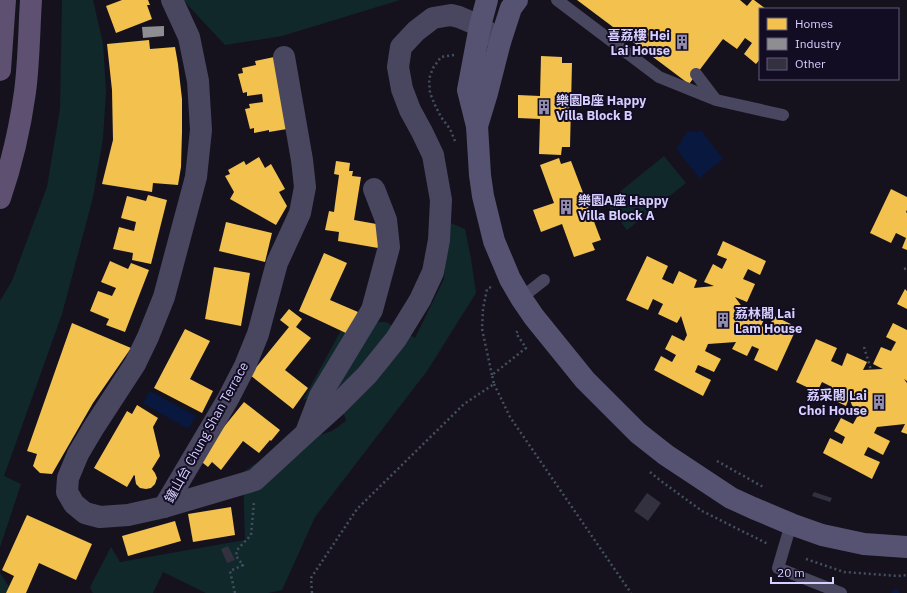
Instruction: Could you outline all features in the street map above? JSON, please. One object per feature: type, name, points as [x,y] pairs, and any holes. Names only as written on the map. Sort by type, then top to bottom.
[{"type":"main road","points":[[0,70],[5,0]]},
{"type":"main road","points":[[0,198],[14,151],[25,93],[31,0]]},
{"type":"main road","points":[[487,0],[480,26],[468,90],[477,126],[480,175],[494,241],[510,278],[534,317],[585,380],[638,433],[666,455],[731,498],[791,524],[822,535],[864,544],[907,548]]},
{"type":"main road","points":[[480,26],[514,4]]},
{"type":"main road","points":[[477,126],[500,42],[514,4]]},
{"type":"street","name":"鐘山台 Chung Shan Terrace","points":[[172,0],[189,37],[198,80],[201,130],[196,177],[164,297],[148,337],[135,364],[78,454],[68,478],[67,492],[74,504],[86,514],[100,517],[128,515],[164,507],[256,480],[367,375],[396,340],[420,300],[433,272],[439,240],[441,200],[433,155],[410,110],[402,89],[398,67],[402,47],[416,31],[433,18],[451,16],[459,17],[480,26],[500,42]]},
{"type":"street","name":"鐘山台 Chung Shan Terrace","points":[[164,507],[228,399],[245,366],[258,334],[277,263],[300,213],[305,187],[302,160],[284,57]]},
{"type":"street","name":"鐘山台 Chung Shan Terrace","points":[[306,432],[320,396],[372,310],[389,247],[386,220],[374,189]]},
{"type":"lane","points":[[557,0],[659,77],[716,100],[783,115]]},
{"type":"lane","points":[[696,74],[716,100]]},
{"type":"lane","points":[[521,298],[544,280]]},
{"type":"lane","points":[[791,524],[778,568],[841,593]]},
{"type":"path","points":[[492,287],[487,289],[482,330],[494,384],[510,417],[631,593]]},
{"type":"path","points":[[492,374],[526,348],[516,333],[519,330]]},
{"type":"path","points":[[864,347],[871,370]]},
{"type":"path","points":[[312,593],[311,578],[357,509],[464,404],[494,384]]},
{"type":"path","points":[[714,459],[768,490]]},
{"type":"path","points":[[235,593],[230,571],[243,566],[236,556],[237,550],[251,535],[256,480]]},
{"type":"green space","points":[[62,0],[93,0],[103,44],[106,91],[103,138],[93,197],[62,314],[4,476],[21,484],[0,547],[0,301],[12,281],[47,187],[60,109]]},
{"type":"green space","points":[[183,0],[400,0],[282,36],[225,45]]},
{"type":"green space","points":[[664,156],[686,183],[627,230],[606,203]]},
{"type":"green space","points":[[448,222],[465,229],[476,293],[427,371],[315,517],[282,590],[268,593],[206,593],[163,572],[153,593],[93,593],[90,587],[111,547],[120,562],[245,540],[243,472],[275,450],[332,431],[346,421],[337,390],[303,400],[345,323],[386,322],[415,338],[444,279]]},
{"type":"green space","points":[[0,573],[13,593],[0,593]]},
{"type":"water","points":[[701,130],[723,159],[699,178],[676,148],[682,142],[682,138],[688,131],[697,132]]},
{"type":"water","points":[[150,391],[196,416],[188,429],[143,403]]},
{"type":"building: Homes","points":[[122,0],[148,0],[150,5],[147,5],[152,19],[116,33],[106,6]]},
{"type":"building: Homes","name":"喜荔樓 Hei Lai House","points":[[577,0],[740,0],[747,6],[752,0],[754,0],[765,8],[759,8],[759,60],[756,64],[744,54],[752,43],[745,38],[737,49],[723,39],[689,84]]},
{"type":"building: Homes","points":[[149,40],[150,49],[175,47],[182,99],[181,167],[178,185],[153,183],[152,192],[102,184],[113,140],[112,90],[107,44]]},
{"type":"building: Homes","points":[[279,56],[293,128],[254,133],[254,128],[250,129],[245,109],[250,108],[249,104],[263,102],[262,94],[247,96],[247,92],[243,93],[238,74],[243,73],[242,68],[256,65],[255,61]]},
{"type":"building: Homes","name":"樂園B座 Happy Villa Block B","points":[[541,56],[562,57],[562,63],[572,63],[570,147],[562,147],[561,155],[539,154],[540,119],[518,118],[518,95],[540,96]]},
{"type":"building: Homes","points":[[259,157],[265,168],[271,164],[285,189],[279,192],[287,206],[276,225],[230,199],[234,192],[225,176],[230,174],[228,170],[244,161],[246,165]]},
{"type":"building: Homes","name":"樂園A座 Happy Villa Block A","points":[[559,158],[561,164],[571,161],[601,240],[592,243],[595,250],[574,257],[562,224],[541,232],[533,210],[554,203],[540,165]]},
{"type":"building: Homes","points":[[336,161],[350,163],[349,171],[353,171],[352,176],[361,177],[354,220],[382,225],[378,248],[338,241],[339,232],[325,230],[329,211],[334,212],[339,175],[334,174]]},
{"type":"building: Homes","points":[[891,189],[907,197],[907,250],[902,248],[906,238],[896,233],[891,243],[870,233]]},
{"type":"building: Homes","points":[[148,195],[167,200],[151,264],[132,260],[133,253],[113,249],[119,227],[134,231],[136,222],[121,218],[127,196],[146,201]]},
{"type":"building: Homes","points":[[226,222],[272,233],[265,262],[219,251]]},
{"type":"building: Homes","name":"荔林閣 Lai Lam House","points":[[723,241],[766,261],[760,275],[748,269],[743,279],[755,284],[747,302],[735,297],[748,315],[752,306],[767,313],[761,326],[768,329],[774,316],[797,327],[777,371],[754,360],[759,349],[752,346],[747,356],[732,349],[736,342],[708,344],[705,351],[721,359],[714,372],[698,365],[695,372],[711,380],[703,396],[654,370],[661,356],[672,362],[676,355],[665,349],[672,335],[684,341],[687,335],[681,316],[677,323],[658,314],[663,304],[653,299],[648,310],[626,300],[647,256],[668,266],[662,279],[673,284],[679,271],[697,280],[694,288],[714,286],[704,282],[713,264],[722,269],[727,259],[717,255]]},
{"type":"building: Homes","points":[[324,253],[347,263],[330,300],[358,312],[348,334],[299,311]]},
{"type":"building: Homes","points":[[110,261],[128,269],[131,263],[149,270],[125,332],[106,325],[109,319],[90,311],[98,291],[112,296],[116,288],[101,282]]},
{"type":"building: Homes","points":[[214,267],[250,273],[241,326],[205,319]]},
{"type":"building: Homes","points":[[905,289],[907,291],[907,309],[897,304]]},
{"type":"building: Homes","points":[[289,309],[302,319],[296,327],[311,338],[285,370],[308,388],[293,409],[250,375],[289,327],[280,320]]},
{"type":"building: Homes","points":[[72,323],[131,348],[93,403],[52,474],[40,473],[33,466],[37,454],[27,451]]},
{"type":"building: Homes","name":"荔采閣 Lai Choi House","points":[[893,323],[907,330],[907,381],[904,379],[907,383],[907,434],[901,432],[905,424],[877,427],[874,433],[890,441],[883,455],[868,447],[864,455],[880,462],[872,479],[823,453],[830,438],[842,444],[845,437],[834,431],[841,418],[853,424],[857,417],[849,398],[846,406],[827,397],[832,387],[822,382],[817,392],[796,382],[816,339],[837,348],[831,361],[842,366],[847,353],[867,362],[863,370],[883,369],[873,364],[881,347],[891,351],[896,342],[886,337]]},
{"type":"building: Homes","points":[[185,329],[210,341],[190,379],[213,391],[202,413],[154,388]]},
{"type":"building: Homes","points":[[244,402],[280,430],[259,453],[243,441],[221,470],[212,462],[208,467],[198,459]]},
{"type":"building: Homes","points":[[137,405],[158,418],[153,427],[160,456],[152,469],[157,478],[155,484],[151,488],[146,489],[140,488],[136,484],[134,475],[127,487],[94,468],[127,411],[132,414]]},
{"type":"building: Homes","points":[[231,507],[235,535],[193,542],[188,514]]},
{"type":"building: Homes","points":[[27,515],[92,544],[76,580],[39,563],[26,593],[6,593],[14,576],[2,570]]},
{"type":"building: Homes","points":[[175,521],[181,541],[128,556],[122,536]]},
{"type":"building: Industry","points":[[164,26],[164,36],[143,38],[142,27]]},
{"type":"building: Other","points":[[814,492],[832,498],[830,502],[812,496]]},
{"type":"building: Other","points":[[647,493],[661,503],[648,521],[634,511]]},
{"type":"building: Other","points":[[228,546],[235,560],[227,563],[221,549]]},
{"type":"place","name":"喜荔樓 Hei Lai House","points":[[682,42]]},
{"type":"place","name":"樂園B座 Happy Villa Block B","points":[[544,107]]},
{"type":"place","name":"樂園A座 Happy Villa Block A","points":[[566,207]]},
{"type":"place","name":"荔林閣 Lai Lam House","points":[[723,320]]},
{"type":"place","name":"荔采閣 Lai Choi House","points":[[879,402]]}]
